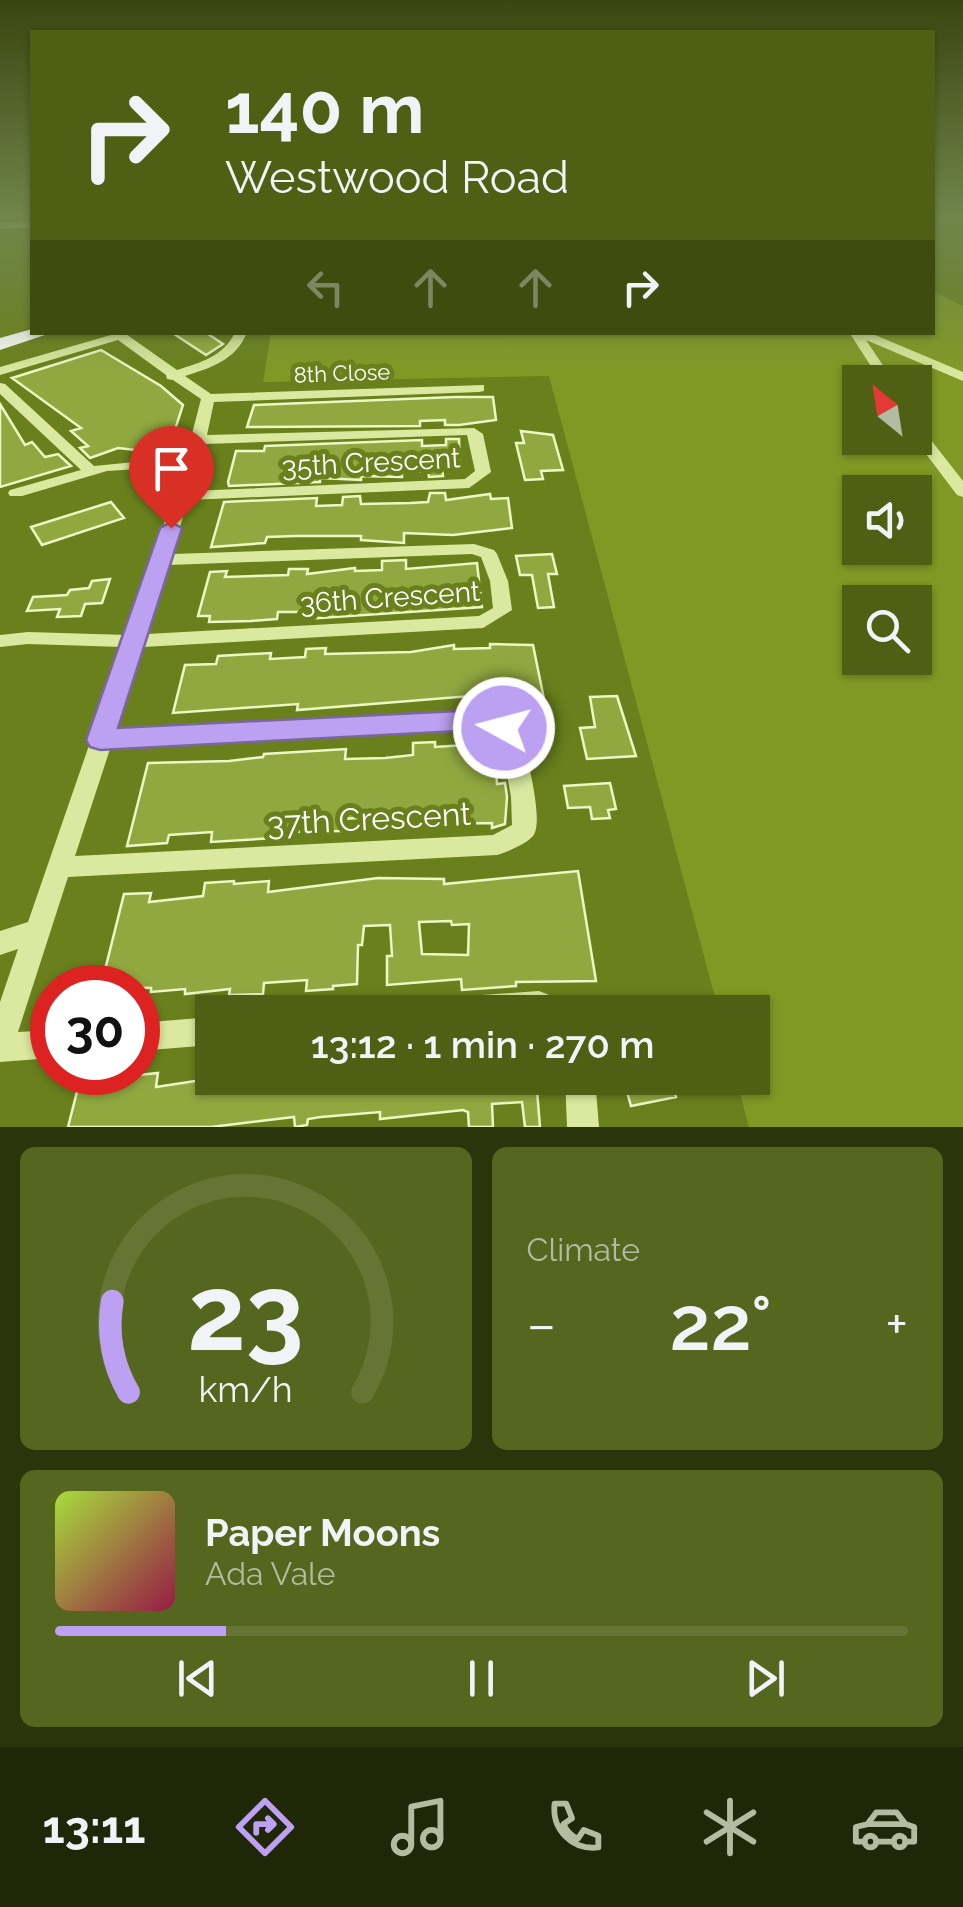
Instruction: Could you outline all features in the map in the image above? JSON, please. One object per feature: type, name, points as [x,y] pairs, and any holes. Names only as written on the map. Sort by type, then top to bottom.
[{"type":"highway","points":[[0,334],[30,326]]},
{"type":"highway","points":[[0,344],[33,335]]},
{"type":"street","points":[[0,371],[114,335]]},
{"type":"street","points":[[30,1045],[0,1046],[162,560],[208,398],[118,335]]},
{"type":"street","points":[[172,376],[226,354],[239,342],[240,335]]},
{"type":"street","points":[[858,335],[876,365]]},
{"type":"street","points":[[863,335],[963,377]]},
{"type":"street","points":[[0,387],[90,470]]},
{"type":"street","name":"8th Close","points":[[208,398],[478,388]]},
{"type":"street","name":"35th Crescent","points":[[181,496],[468,483],[483,472],[476,434],[469,431],[199,440]]},
{"type":"street","points":[[932,451],[963,492]]},
{"type":"street","points":[[16,493],[90,470],[192,461]]},
{"type":"street","name":"36th Crescent","points":[[133,641],[484,622],[503,610],[500,581],[488,554],[480,550],[162,560]]},
{"type":"street","points":[[0,642],[28,638],[133,641]]},
{"type":"street","name":"37th Crescent","points":[[60,866],[498,845],[524,830],[523,797],[510,732],[488,721],[100,740]]},
{"type":"street","points":[[0,942],[38,931]]},
{"type":"street","points":[[160,1035],[195,1032]]},
{"type":"street","points":[[581,1095],[583,1127]]},
{"type":"green space","points":[[935,292],[963,306],[963,1127],[749,1127],[741,1095],[770,1095],[770,995],[714,995],[549,376],[263,382],[271,335],[935,335]]},
{"type":"building","points":[[176,335],[210,335],[223,344],[206,355]]},
{"type":"building","points":[[101,350],[161,386],[183,405],[170,445],[162,453],[118,448],[90,458],[80,448],[88,446],[71,431],[81,428],[12,378]]},
{"type":"building","points":[[493,397],[496,420],[459,425],[445,425],[445,420],[420,421],[420,426],[247,427],[254,405]]},
{"type":"building","points":[[0,404],[25,445],[32,442],[45,457],[58,454],[71,466],[0,487]]},
{"type":"building","points":[[521,431],[553,435],[563,470],[541,471],[543,479],[525,480],[516,443],[524,443]]},
{"type":"building","points":[[446,439],[459,439],[460,469],[442,470],[443,476],[429,477],[428,471],[402,472],[402,477],[361,476],[361,480],[320,478],[320,482],[229,486],[228,482],[236,451],[264,451],[265,446],[422,440],[422,446],[446,445]]},
{"type":"building","points":[[430,493],[445,493],[446,500],[490,494],[491,499],[508,498],[512,528],[453,535],[404,533],[404,543],[361,540],[361,536],[295,536],[267,537],[265,543],[211,547],[224,502],[317,498],[316,506],[342,505],[343,497],[360,496],[361,504],[410,503],[428,502]]},
{"type":"building","points":[[111,502],[124,518],[42,545],[31,527]]},
{"type":"building","points":[[552,554],[557,574],[548,574],[554,607],[538,608],[532,575],[520,575],[516,556]]},
{"type":"building","points":[[406,560],[406,569],[477,563],[482,607],[306,619],[307,612],[278,612],[277,619],[251,621],[209,622],[210,616],[198,616],[210,572],[227,571],[225,577],[288,575],[289,569],[308,569],[307,574],[355,568],[382,570],[382,561]]},
{"type":"building","points":[[110,579],[102,603],[85,604],[81,616],[57,617],[60,609],[27,611],[33,597],[67,595],[70,590],[89,588],[92,581]]},
{"type":"building","points":[[490,644],[533,645],[544,699],[496,702],[495,694],[297,710],[298,704],[173,713],[185,665],[216,664],[218,656],[271,653],[270,659],[305,657],[306,649],[326,648],[325,654],[411,652],[454,645],[454,649],[490,648]]},
{"type":"building","points":[[617,696],[636,756],[587,759],[580,728],[595,727],[590,697]]},
{"type":"building","points":[[435,742],[435,747],[465,745],[465,751],[495,750],[497,784],[505,783],[507,797],[505,824],[492,828],[492,823],[442,824],[442,813],[342,819],[341,831],[275,832],[274,838],[211,842],[212,832],[169,835],[167,843],[127,846],[148,763],[229,761],[264,754],[346,749],[345,759],[385,758],[413,755],[413,743]]},
{"type":"building","points":[[610,783],[616,809],[608,810],[610,818],[592,819],[590,807],[568,808],[564,786]]},
{"type":"building","points":[[578,871],[596,981],[516,982],[516,986],[462,990],[461,979],[387,985],[387,956],[392,956],[390,925],[364,926],[362,945],[358,945],[357,984],[333,989],[306,991],[307,980],[264,983],[263,994],[229,995],[230,989],[185,994],[185,989],[160,991],[160,965],[106,965],[124,894],[151,893],[149,902],[203,896],[205,883],[269,881],[268,892],[378,878],[444,879],[444,884]],"holes":[[[419,922],[469,924],[468,955],[422,954]]]},
{"type":"building","points":[[195,1081],[195,1095],[537,1095],[540,1127],[525,1127],[522,1102],[492,1104],[493,1127],[469,1127],[468,1112],[463,1110],[380,1119],[380,1112],[321,1117],[295,1127],[294,1117],[211,1127],[68,1127],[76,1095],[160,1095],[160,1086]]},
{"type":"building","points":[[628,1095],[676,1097],[631,1106]]},
{"type":"route","points":[[171,528],[100,740],[478,720],[504,728]]}]
